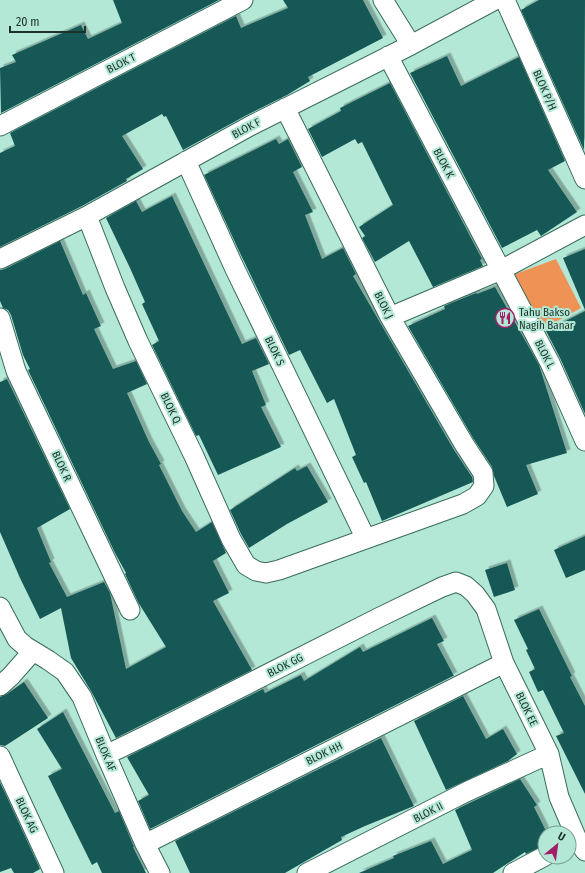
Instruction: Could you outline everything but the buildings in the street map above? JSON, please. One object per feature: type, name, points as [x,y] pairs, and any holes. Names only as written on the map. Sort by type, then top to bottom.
[{"type":"street","name":"BLOK T","points":[[0,126],[243,0]]},
{"type":"street","points":[[383,0],[411,45]]},
{"type":"street","name":"BLOK F","points":[[0,259],[87,216],[250,126],[411,45],[495,0]]},
{"type":"street","name":"BLOK P/H","points":[[505,0],[585,179]]},
{"type":"street","name":"BLOK K","points":[[388,56],[501,270]]},
{"type":"street","name":"BLOK J","points":[[285,108],[390,317],[464,444],[483,473],[484,486],[477,496]]},
{"type":"street","name":"BLOK S","points":[[186,161],[234,267],[366,539]]},
{"type":"street","name":"BLOK Q","points":[[87,216],[138,342],[194,456],[231,539],[246,565],[256,571],[266,573],[279,570],[463,504],[477,496]]},
{"type":"street","points":[[390,317],[501,270],[585,225]]},
{"type":"street","name":"BLOK L","points":[[501,270],[550,363],[585,441]]},
{"type":"street","name":"BLOK R","points":[[0,318],[16,372],[130,610]]},
{"type":"street","name":"BLOK GG","points":[[106,754],[149,734],[442,587],[456,582],[466,586]]},
{"type":"street","name":"BLOK EE","points":[[466,586],[475,594],[486,610],[504,663],[549,754],[559,797],[579,842]]},
{"type":"street","name":"BLOK AF","points":[[0,607],[16,639],[65,672],[82,697],[145,844],[160,873]]},
{"type":"street","points":[[0,686],[33,651]]},
{"type":"street","name":"BLOK HH","points":[[145,844],[504,663]]},
{"type":"street","name":"BLOK II","points":[[307,873],[466,792],[549,754]]},
{"type":"street","name":"BLOK AG","points":[[0,756],[54,873]]},
{"type":"street","points":[[514,873],[537,860]]},
{"type":"shaded area","points":[[556,259],[581,308],[539,331],[510,276]]},
{"type":"place","name":"Tahu Bakso Nagih Banar","points":[[505,318]]}]
